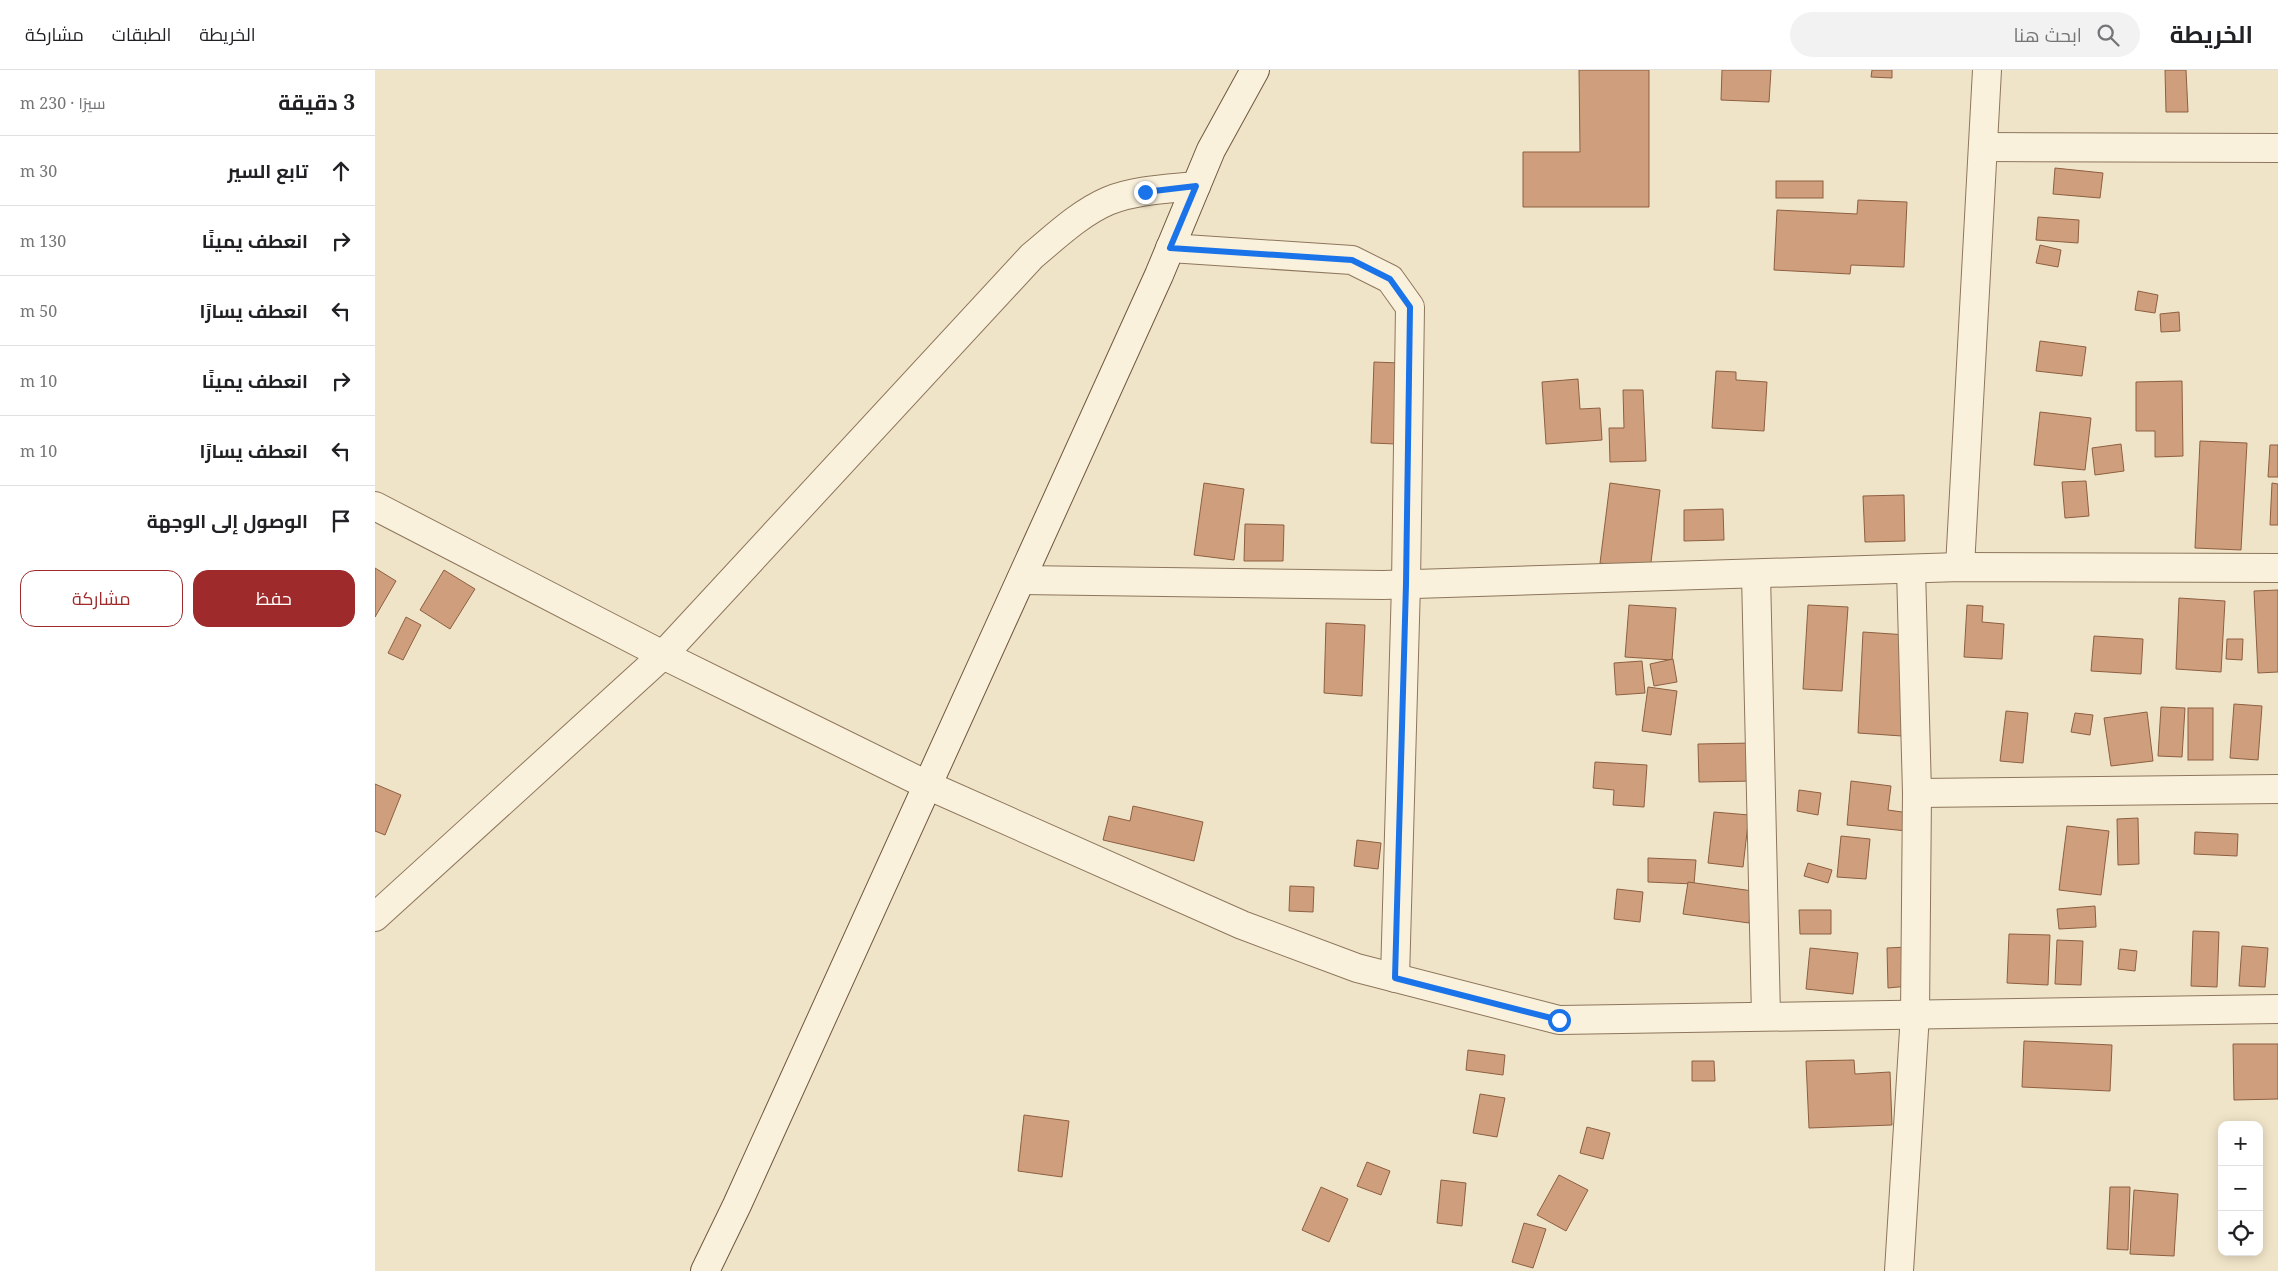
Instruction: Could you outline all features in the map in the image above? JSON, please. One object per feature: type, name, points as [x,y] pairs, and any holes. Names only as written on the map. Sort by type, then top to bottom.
[{"type":"street","points":[[705,1271],[741,1196],[1021,580],[1170,248],[1211,150],[1255,70]]},
{"type":"street","points":[[1960,567],[1987,70]]},
{"type":"street","points":[[1983,147],[2278,148]]},
{"type":"street","points":[[375,917],[663,655],[1032,256],[1085,215],[1108,201],[1145,192],[1196,186]]},
{"type":"street","points":[[1170,248],[1352,260],[1390,279],[1410,307],[1406,584],[1395,978]]},
{"type":"street","points":[[375,506],[663,655],[927,785],[1242,925],[1357,968],[1559,1020],[2278,1009]]},
{"type":"street","points":[[1021,580],[1406,584],[1960,567],[2278,568]]},
{"type":"street","points":[[1899,1271],[1915,1014],[1917,794],[1911,569]]},
{"type":"street","points":[[1756,574],[1766,1016]]},
{"type":"street","points":[[1917,794],[2278,789]]},
{"type":"building","points":[[1579,70],[1649,70],[1649,207],[1523,207],[1523,152],[1580,152]]},
{"type":"building","points":[[1722,70],[1771,70],[1769,102],[1721,100]]},
{"type":"building","points":[[1872,70],[1892,70],[1892,78],[1871,77]]},
{"type":"building","points":[[2165,70],[2186,70],[2188,112],[2166,112]]},
{"type":"building","points":[[2055,168],[2103,173],[2100,198],[2053,194]]},
{"type":"building","points":[[1776,181],[1823,181],[1823,198],[1776,198]]},
{"type":"building","points":[[1858,200],[1907,202],[1904,267],[1851,265],[1850,274],[1774,270],[1777,210],[1857,214]]},
{"type":"building","points":[[2038,217],[2079,220],[2078,243],[2036,240]]},
{"type":"building","points":[[2040,245],[2061,250],[2058,267],[2036,263]]},
{"type":"building","points":[[2138,291],[2158,295],[2155,313],[2135,310]]},
{"type":"building","points":[[2179,312],[2180,331],[2161,332],[2160,314]]},
{"type":"building","points":[[2040,341],[2086,347],[2082,376],[2036,371]]},
{"type":"building","points":[[1374,362],[1399,363],[1396,444],[1371,443]]},
{"type":"building","points":[[1716,371],[1736,372],[1736,380],[1767,382],[1764,431],[1712,428]]},
{"type":"building","points":[[1578,379],[1580,409],[1600,408],[1602,440],[1546,444],[1542,382]]},
{"type":"building","points":[[2182,381],[2183,456],[2155,457],[2155,431],[2136,431],[2136,382]]},
{"type":"building","points":[[1623,390],[1643,390],[1646,461],[1610,462],[1609,428],[1624,428]]},
{"type":"building","points":[[2040,412],[2091,418],[2085,470],[2034,465]]},
{"type":"building","points":[[2200,441],[2247,443],[2241,550],[2195,548]]},
{"type":"building","points":[[2121,444],[2124,471],[2095,475],[2092,448]]},
{"type":"building","points":[[2270,445],[2278,445],[2278,477],[2268,477]]},
{"type":"building","points":[[2086,481],[2089,516],[2065,518],[2062,482]]},
{"type":"building","points":[[1204,483],[1244,489],[1234,560],[1194,555]]},
{"type":"building","points":[[1610,483],[1660,490],[1650,570],[1600,563]]},
{"type":"building","points":[[2272,483],[2278,484],[2278,525],[2270,525]]},
{"type":"building","points":[[1904,495],[1905,541],[1865,542],[1863,496]]},
{"type":"building","points":[[1723,509],[1724,540],[1684,541],[1684,510]]},
{"type":"building","points":[[1245,524],[1284,525],[1283,561],[1244,561]]},
{"type":"building","points":[[375,568],[396,581],[375,617]]},
{"type":"building","points":[[444,570],[475,589],[450,629],[420,610]]},
{"type":"building","points":[[2278,590],[2278,672],[2258,673],[2254,591]]},
{"type":"building","points":[[2179,598],[2225,601],[2221,672],[2176,669]]},
{"type":"building","points":[[1629,605],[1676,608],[1672,660],[1625,657]]},
{"type":"building","points":[[1808,605],[1848,607],[1842,691],[1803,689]]},
{"type":"building","points":[[1967,605],[1983,606],[1982,622],[2004,624],[2002,659],[1964,657]]},
{"type":"building","points":[[406,617],[421,625],[403,660],[388,653]]},
{"type":"building","points":[[1326,623],[1365,625],[1362,696],[1324,693]]},
{"type":"building","points":[[1863,632],[1907,635],[1902,736],[1858,733]]},
{"type":"building","points":[[2094,636],[2143,639],[2141,674],[2091,671]]},
{"type":"building","points":[[2227,639],[2243,639],[2242,660],[2226,659]]},
{"type":"building","points":[[1673,659],[1677,682],[1654,686],[1650,664]]},
{"type":"building","points":[[1642,661],[1645,693],[1616,695],[1614,663]]},
{"type":"building","points":[[1648,687],[1677,691],[1671,735],[1642,731]]},
{"type":"building","points":[[2234,704],[2262,706],[2258,760],[2230,758]]},
{"type":"building","points":[[2161,707],[2185,708],[2182,757],[2158,756]]},
{"type":"building","points":[[2188,708],[2213,708],[2213,760],[2188,760]]},
{"type":"building","points":[[2006,711],[2028,713],[2023,763],[2000,761]]},
{"type":"building","points":[[2147,712],[2153,761],[2111,766],[2104,718]]},
{"type":"building","points":[[2075,713],[2093,715],[2090,735],[2071,732]]},
{"type":"building","points":[[1753,743],[1754,781],[1699,782],[1698,744]]},
{"type":"building","points":[[1595,762],[1647,765],[1644,807],[1613,805],[1614,790],[1593,788]]},
{"type":"building","points":[[1851,781],[1891,786],[1888,810],[1909,813],[1907,831],[1847,825]]},
{"type":"building","points":[[375,784],[401,795],[385,835],[375,831]]},
{"type":"building","points":[[1799,790],[1821,793],[1818,815],[1797,811]]},
{"type":"building","points":[[1133,806],[1203,822],[1194,861],[1103,840],[1109,816],[1130,821]]},
{"type":"building","points":[[1714,812],[1749,815],[1743,867],[1708,863]]},
{"type":"building","points":[[2138,818],[2139,864],[2118,865],[2117,819]]},
{"type":"building","points":[[2067,826],[2109,831],[2101,895],[2059,890]]},
{"type":"building","points":[[2195,832],[2238,834],[2237,856],[2194,854]]},
{"type":"building","points":[[1841,836],[1870,839],[1866,879],[1837,877]]},
{"type":"building","points":[[1357,840],[1381,843],[1378,869],[1354,866]]},
{"type":"building","points":[[1648,858],[1696,860],[1694,884],[1648,882]]},
{"type":"building","points":[[1808,863],[1832,870],[1828,883],[1804,876]]},
{"type":"building","points":[[1688,882],[1753,891],[1749,923],[1683,914]]},
{"type":"building","points":[[1290,886],[1314,887],[1313,912],[1289,911]]},
{"type":"building","points":[[1617,889],[1643,892],[1640,922],[1614,919]]},
{"type":"building","points":[[2095,906],[2096,927],[2059,929],[2057,909]]},
{"type":"building","points":[[1799,910],[1831,910],[1831,934],[1800,934]]},
{"type":"building","points":[[2193,931],[2219,932],[2217,987],[2191,986]]},
{"type":"building","points":[[2009,934],[2050,935],[2048,985],[2007,983]]},
{"type":"building","points":[[2057,940],[2083,941],[2081,985],[2055,984]]},
{"type":"building","points":[[2242,946],[2268,948],[2265,987],[2239,986]]},
{"type":"building","points":[[1907,947],[1909,986],[1888,988],[1887,948]]},
{"type":"building","points":[[1810,948],[1858,953],[1853,994],[1806,989]]},
{"type":"building","points":[[2120,949],[2137,951],[2135,971],[2118,969]]},
{"type":"building","points":[[2024,1041],[2112,1045],[2110,1091],[2022,1087]]},
{"type":"building","points":[[2233,1044],[2278,1044],[2278,1099],[2234,1100]]},
{"type":"building","points":[[1468,1050],[1505,1055],[1503,1075],[1466,1070]]},
{"type":"building","points":[[1854,1060],[1855,1074],[1890,1072],[1892,1125],[1809,1128],[1806,1061]]},
{"type":"building","points":[[1692,1061],[1714,1061],[1715,1081],[1692,1081]]},
{"type":"building","points":[[1480,1094],[1505,1098],[1497,1137],[1473,1133]]},
{"type":"building","points":[[1024,1115],[1069,1121],[1062,1177],[1018,1171]]},
{"type":"building","points":[[1587,1127],[1610,1133],[1603,1159],[1580,1153]]},
{"type":"building","points":[[1367,1162],[1390,1171],[1381,1195],[1357,1186]]},
{"type":"building","points":[[1559,1175],[1588,1190],[1566,1231],[1537,1215]]},
{"type":"building","points":[[1441,1180],[1466,1183],[1462,1226],[1437,1223]]},
{"type":"building","points":[[1321,1187],[1348,1199],[1329,1242],[1302,1230]]},
{"type":"building","points":[[2110,1187],[2130,1187],[2128,1250],[2107,1249]]},
{"type":"building","points":[[2134,1190],[2178,1194],[2174,1256],[2130,1254]]},
{"type":"building","points":[[1524,1223],[1546,1229],[1533,1268],[1512,1262]]},
{"type":"route","points":[[1145,192],[1196,186],[1170,248],[1352,260],[1390,279],[1410,307],[1406,584],[1395,978],[1559,1020]]}]
